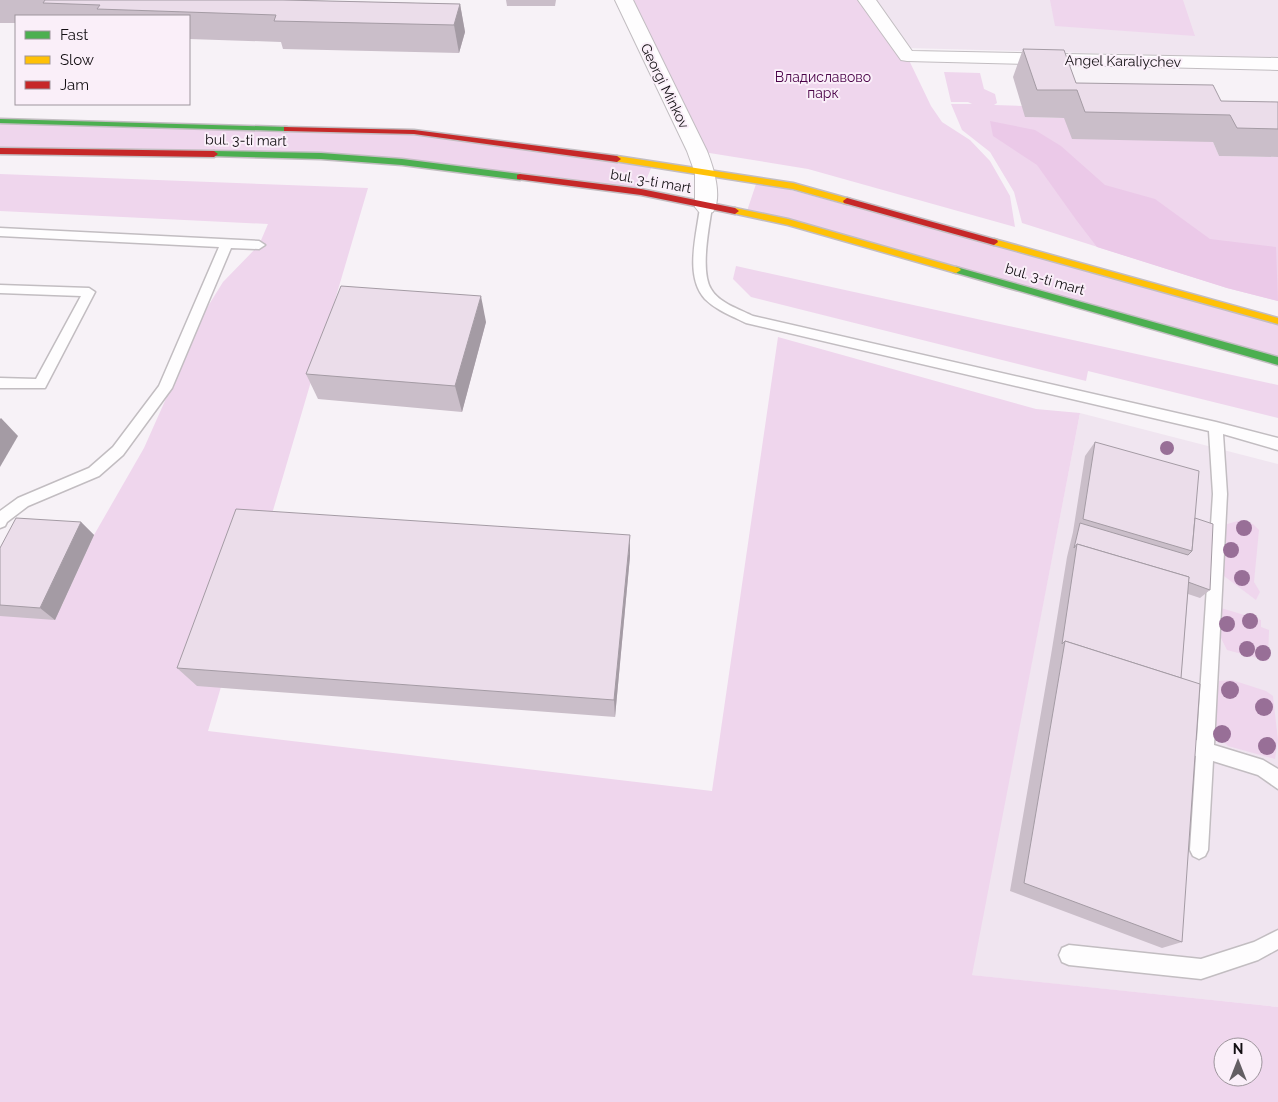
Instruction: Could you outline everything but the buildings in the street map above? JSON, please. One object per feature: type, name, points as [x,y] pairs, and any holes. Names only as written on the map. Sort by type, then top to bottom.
[{"type":"street","name":"Georgi Minkov","points":[[624,0],[697,151],[705,173],[706,207]]},
{"type":"street","name":"Angel Karaliychev","points":[[867,0],[907,56],[1278,64]]},
{"type":"street","name":"bul. 3-ti mart","points":[[0,121],[414,132],[575,153],[793,186],[1278,321]]},
{"type":"street","name":"bul. 3-ti mart","points":[[0,151],[321,156],[402,162],[641,192],[706,207],[788,222],[1278,361]]},
{"type":"lane","points":[[706,207],[700,265],[704,290],[721,306],[750,320],[1216,427],[1278,444]]},
{"type":"lane","points":[[0,232],[259,244]]},
{"type":"lane","points":[[0,522],[2,518],[23,502],[94,472],[118,451],[165,388],[227,243]]},
{"type":"lane","points":[[0,289],[89,292],[40,384],[0,383]]},
{"type":"lane","points":[[1199,850],[1220,494],[1216,427]]},
{"type":"lane","points":[[1178,743],[1263,768],[1278,780]]},
{"type":"lane","points":[[1069,955],[1201,969],[1258,950],[1278,940]]},
{"type":"shaded area","points":[[876,0],[1278,0],[1278,58],[907,48]]},
{"type":"shaded area","points":[[990,121],[1035,130],[1061,146],[1105,185],[1155,199],[1210,239],[1276,247],[1278,301],[1227,288],[1097,247],[1037,165],[993,136]]},
{"type":"shaded area","points":[[1080,413],[1278,464],[1278,1007],[971,975]]},
{"type":"green space","name":"Владиславово парк","points":[[627,0],[867,0],[907,56],[931,106],[942,122],[970,140],[990,161],[1010,196],[1015,227],[808,169],[697,151]]},
{"type":"green space","points":[[1050,0],[1183,0],[1195,36],[1055,26]]},
{"type":"green space","points":[[944,72],[980,73],[984,89],[995,94],[997,103],[994,105],[1022,106],[1026,117],[1064,118],[1213,142],[1219,156],[1278,157],[1278,301],[1227,288],[1022,223],[1014,192],[990,152],[962,130],[951,104],[972,104],[968,102],[951,102]]},
{"type":"green space","points":[[0,121],[414,132],[652,166],[641,192],[402,162],[0,151]]},
{"type":"green space","points":[[0,174],[368,188],[208,731],[712,791],[778,337],[1036,409],[1080,413],[972,975],[1278,1007],[1278,1102],[0,1102],[0,601],[61,607],[94,535],[144,448],[205,311],[223,282],[259,245],[268,224],[0,211]]},
{"type":"green space","points":[[757,181],[1278,321],[1278,361],[746,214]]},
{"type":"green space","points":[[736,266],[1278,385],[1278,418],[1088,371],[1086,381],[751,297],[733,279]]},
{"type":"green space","points":[[1241,520],[1253,524],[1259,530],[1254,582],[1260,592],[1256,600],[1220,573],[1224,525]]},
{"type":"green space","points":[[1221,608],[1261,620],[1261,627],[1269,630],[1268,661],[1227,650],[1220,636]]},
{"type":"green space","points":[[1232,680],[1266,691],[1273,696],[1278,740],[1275,759],[1228,746],[1220,738],[1215,723],[1219,681]]},
{"type":"traffic: fast","points":[[0,121],[287,129]]},
{"type":"traffic: fast","points":[[214,154],[321,156],[402,162],[520,177]]},
{"type":"traffic: fast","points":[[956,270],[1278,361]]},
{"type":"traffic: slow","points":[[617,159],[793,186],[847,201]]},
{"type":"traffic: slow","points":[[735,211],[788,222],[956,270]]},
{"type":"traffic: slow","points":[[994,242],[1278,321]]},
{"type":"traffic: jam","points":[[287,129],[414,132],[617,159]]},
{"type":"traffic: jam","points":[[0,151],[214,154]]},
{"type":"traffic: jam","points":[[520,177],[641,192],[735,211]]},
{"type":"traffic: jam","points":[[847,201],[994,242]]}]
